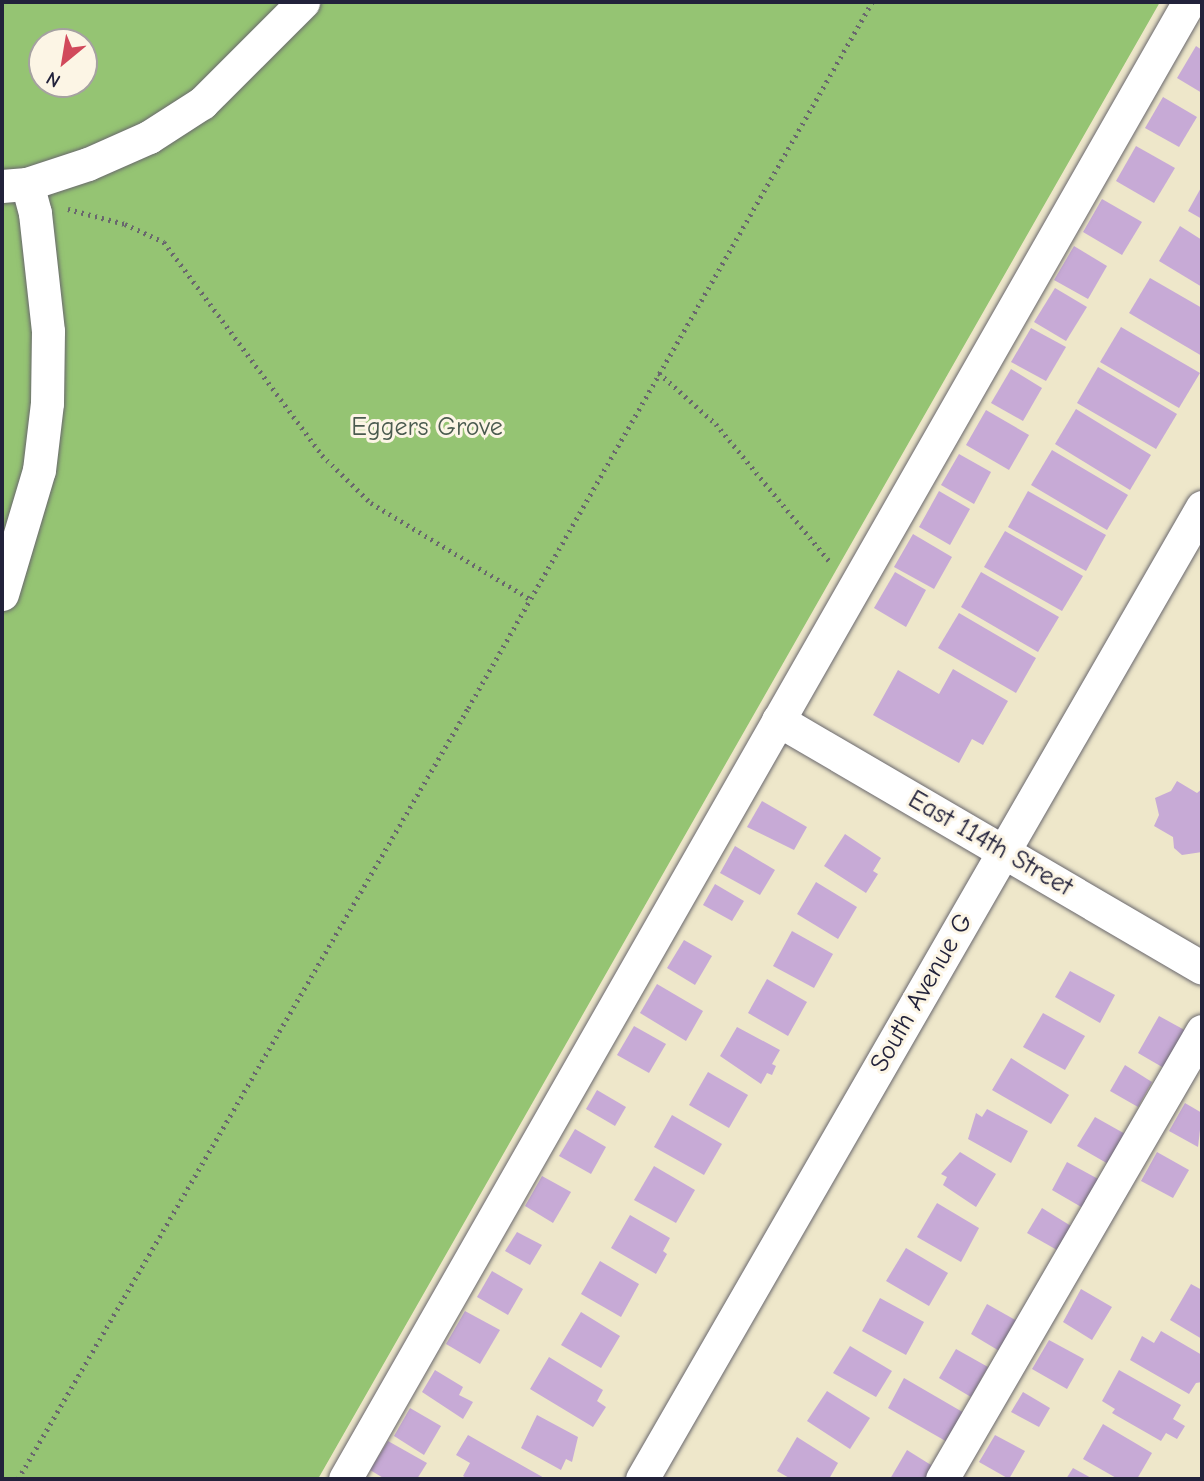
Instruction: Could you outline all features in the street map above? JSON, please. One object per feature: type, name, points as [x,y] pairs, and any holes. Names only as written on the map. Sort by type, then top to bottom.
[{"type":"street","points":[[2,594],[38,470],[47,403],[48,331],[35,214],[14,185],[88,164],[149,137],[202,103],[252,58],[303,2]]},
{"type":"street","points":[[345,1479],[1189,2]]},
{"type":"street","name":"South Avenue G","points":[[642,1479],[1202,507]]},
{"type":"street","name":"East 114th Street","points":[[778,720],[1202,968]]},
{"type":"street","points":[[942,1479],[1202,1031]]},
{"type":"path","points":[[18,1479],[530,599],[872,2]]},
{"type":"path","points":[[64,209],[125,224],[164,242],[322,455],[371,503],[530,599]]},
{"type":"path","points":[[659,373],[716,424],[854,587]]},
{"type":"green space","name":"Eggers Grove","points":[[2,2],[1160,2],[318,1479],[2,1479]]},
{"type":"building","points":[[1196,46],[1202,50],[1202,93],[1177,78]]},
{"type":"building","points":[[1163,97],[1197,117],[1179,147],[1145,128]]},
{"type":"building","points":[[1136,146],[1175,168],[1154,203],[1116,181]]},
{"type":"building","points":[[1202,186],[1202,219],[1188,211]]},
{"type":"building","points":[[1102,199],[1142,222],[1122,255],[1083,232]]},
{"type":"building","points":[[1180,226],[1202,240],[1202,287],[1159,261]]},
{"type":"building","points":[[1074,246],[1107,266],[1088,299],[1054,280]]},
{"type":"building","points":[[1150,278],[1202,308],[1202,356],[1129,313]]},
{"type":"building","points":[[1055,288],[1087,307],[1066,341],[1034,322]]},
{"type":"building","points":[[1121,327],[1200,373],[1179,408],[1100,362]]},
{"type":"building","points":[[1031,328],[1066,347],[1046,381],[1011,362]]},
{"type":"building","points":[[1098,367],[1177,414],[1156,449],[1077,403]]},
{"type":"building","points":[[1011,369],[1042,388],[1023,421],[991,403]]},
{"type":"building","points":[[1076,409],[1151,455],[1130,490],[1055,444]]},
{"type":"building","points":[[986,410],[1029,435],[1009,470],[966,445]]},
{"type":"building","points":[[1052,450],[1128,495],[1107,530],[1031,485]]},
{"type":"building","points":[[959,454],[991,472],[974,504],[941,485]]},
{"type":"building","points":[[939,491],[970,509],[950,545],[919,527]]},
{"type":"building","points":[[1028,491],[1106,535],[1086,571],[1008,527]]},
{"type":"building","points":[[1005,531],[1083,576],[1062,611],[984,567]]},
{"type":"building","points":[[913,534],[952,557],[934,589],[894,567]]},
{"type":"building","points":[[895,572],[926,590],[906,627],[874,608]]},
{"type":"building","points":[[981,572],[1059,617],[1038,652],[961,607]]},
{"type":"building","points":[[959,613],[1036,658],[1016,693],[938,648]]},
{"type":"building","points":[[953,669],[1008,701],[983,745],[972,739],[959,763],[873,715],[898,670],[939,694]]},
{"type":"building","points":[[1177,781],[1197,793],[1202,789],[1202,852],[1182,855],[1174,848],[1173,837],[1154,826],[1159,815],[1155,798],[1171,791]]},
{"type":"building","points":[[762,801],[807,827],[794,850],[747,827]]},
{"type":"building","points":[[845,834],[881,858],[873,871],[878,874],[866,893],[824,866]]},
{"type":"building","points":[[735,846],[775,870],[760,895],[720,873]]},
{"type":"building","points":[[816,882],[857,907],[838,939],[797,914]]},
{"type":"building","points":[[715,884],[744,901],[732,921],[703,905]]},
{"type":"building","points":[[792,931],[833,954],[814,988],[773,966]]},
{"type":"building","points":[[684,940],[712,956],[695,985],[667,968]]},
{"type":"building","points":[[1070,971],[1115,995],[1100,1023],[1055,997]]},
{"type":"building","points":[[767,979],[807,1002],[788,1036],[748,1013]]},
{"type":"building","points":[[657,984],[703,1011],[686,1041],[640,1013]]},
{"type":"building","points":[[1043,1013],[1085,1036],[1065,1070],[1023,1047]]},
{"type":"building","points":[[1159,1016],[1190,1033],[1169,1071],[1138,1053]]},
{"type":"building","points":[[634,1026],[666,1044],[649,1073],[617,1055]]},
{"type":"building","points":[[737,1027],[780,1050],[772,1064],[776,1066],[772,1075],[767,1073],[761,1084],[720,1056]]},
{"type":"building","points":[[1011,1058],[1069,1095],[1051,1124],[992,1090]]},
{"type":"building","points":[[1125,1065],[1152,1082],[1138,1107],[1110,1091]]},
{"type":"building","points":[[708,1072],[748,1095],[729,1128],[689,1105]]},
{"type":"building","points":[[597,1090],[626,1107],[615,1126],[586,1109]]},
{"type":"building","points":[[1185,1103],[1202,1113],[1198,1147],[1169,1131]]},
{"type":"building","points":[[987,1109],[1028,1131],[1011,1163],[968,1139],[976,1113],[982,1117]]},
{"type":"building","points":[[672,1115],[722,1144],[704,1175],[654,1147]]},
{"type":"building","points":[[1095,1117],[1127,1135],[1110,1165],[1077,1146]]},
{"type":"building","points":[[575,1129],[606,1147],[591,1174],[559,1156]]},
{"type":"building","points":[[960,1152],[996,1174],[976,1207],[943,1185],[947,1177],[941,1174]]},
{"type":"building","points":[[1157,1152],[1189,1170],[1173,1198],[1141,1181]]},
{"type":"building","points":[[1067,1162],[1100,1180],[1083,1208],[1052,1190]]},
{"type":"building","points":[[654,1166],[695,1190],[676,1223],[634,1200]]},
{"type":"building","points":[[542,1176],[571,1192],[553,1223],[525,1206]]},
{"type":"building","points":[[937,1203],[979,1228],[961,1262],[917,1237]]},
{"type":"building","points":[[1042,1208],[1071,1226],[1057,1250],[1027,1233]]},
{"type":"building","points":[[630,1215],[670,1238],[663,1251],[667,1254],[656,1274],[611,1248]]},
{"type":"building","points":[[517,1232],[542,1245],[530,1265],[505,1251]]},
{"type":"building","points":[[906,1248],[948,1273],[929,1306],[886,1281]]},
{"type":"building","points":[[600,1261],[639,1284],[621,1317],[581,1294]]},
{"type":"building","points":[[492,1271],[523,1289],[508,1315],[477,1297]]},
{"type":"building","points":[[1191,1284],[1202,1290],[1202,1339],[1170,1320]]},
{"type":"building","points":[[1081,1289],[1112,1307],[1092,1340],[1063,1322]]},
{"type":"building","points":[[880,1298],[924,1322],[906,1355],[862,1331]]},
{"type":"building","points":[[987,1304],[1019,1322],[1001,1352],[971,1334]]},
{"type":"building","points":[[465,1311],[500,1330],[480,1364],[446,1344]]},
{"type":"building","points":[[581,1312],[620,1336],[601,1368],[561,1345]]},
{"type":"building","points":[[1161,1331],[1202,1355],[1202,1382],[1196,1383],[1189,1394],[1130,1360],[1142,1336],[1154,1343]]},
{"type":"building","points":[[1049,1340],[1084,1359],[1067,1389],[1032,1369]]},
{"type":"building","points":[[850,1346],[892,1371],[876,1397],[833,1373]]},
{"type":"building","points":[[956,1349],[988,1367],[971,1397],[939,1378]]},
{"type":"building","points":[[549,1357],[603,1390],[597,1401],[606,1407],[593,1427],[530,1389]]},
{"type":"building","points":[[435,1370],[463,1387],[459,1395],[473,1402],[463,1419],[422,1392]]},
{"type":"building","points":[[1119,1370],[1181,1405],[1173,1419],[1185,1426],[1177,1439],[1166,1433],[1161,1441],[1112,1413],[1115,1409],[1102,1401]]},
{"type":"building","points":[[904,1378],[966,1414],[949,1443],[888,1408]]},
{"type":"building","points":[[827,1391],[870,1418],[850,1449],[807,1421]]},
{"type":"building","points":[[1023,1392],[1050,1408],[1039,1427],[1011,1412]]},
{"type":"building","points":[[410,1408],[441,1426],[424,1455],[394,1436]]},
{"type":"building","points":[[537,1415],[578,1437],[572,1462],[566,1459],[561,1470],[521,1448]]},
{"type":"building","points":[[1103,1424],[1152,1453],[1137,1479],[1118,1479],[1083,1459]]},
{"type":"building","points":[[468,1435],[546,1479],[468,1479],[463,1476],[470,1463],[456,1455]]},
{"type":"building","points":[[995,1435],[1025,1451],[1009,1479],[979,1462]]},
{"type":"building","points":[[797,1437],[838,1463],[829,1479],[791,1479],[777,1471]]},
{"type":"building","points":[[388,1441],[427,1463],[417,1479],[385,1479],[370,1470]]},
{"type":"building","points":[[907,1450],[939,1470],[933,1479],[890,1479]]},
{"type":"building","points":[[1073,1468],[1093,1479],[1066,1479]]}]
